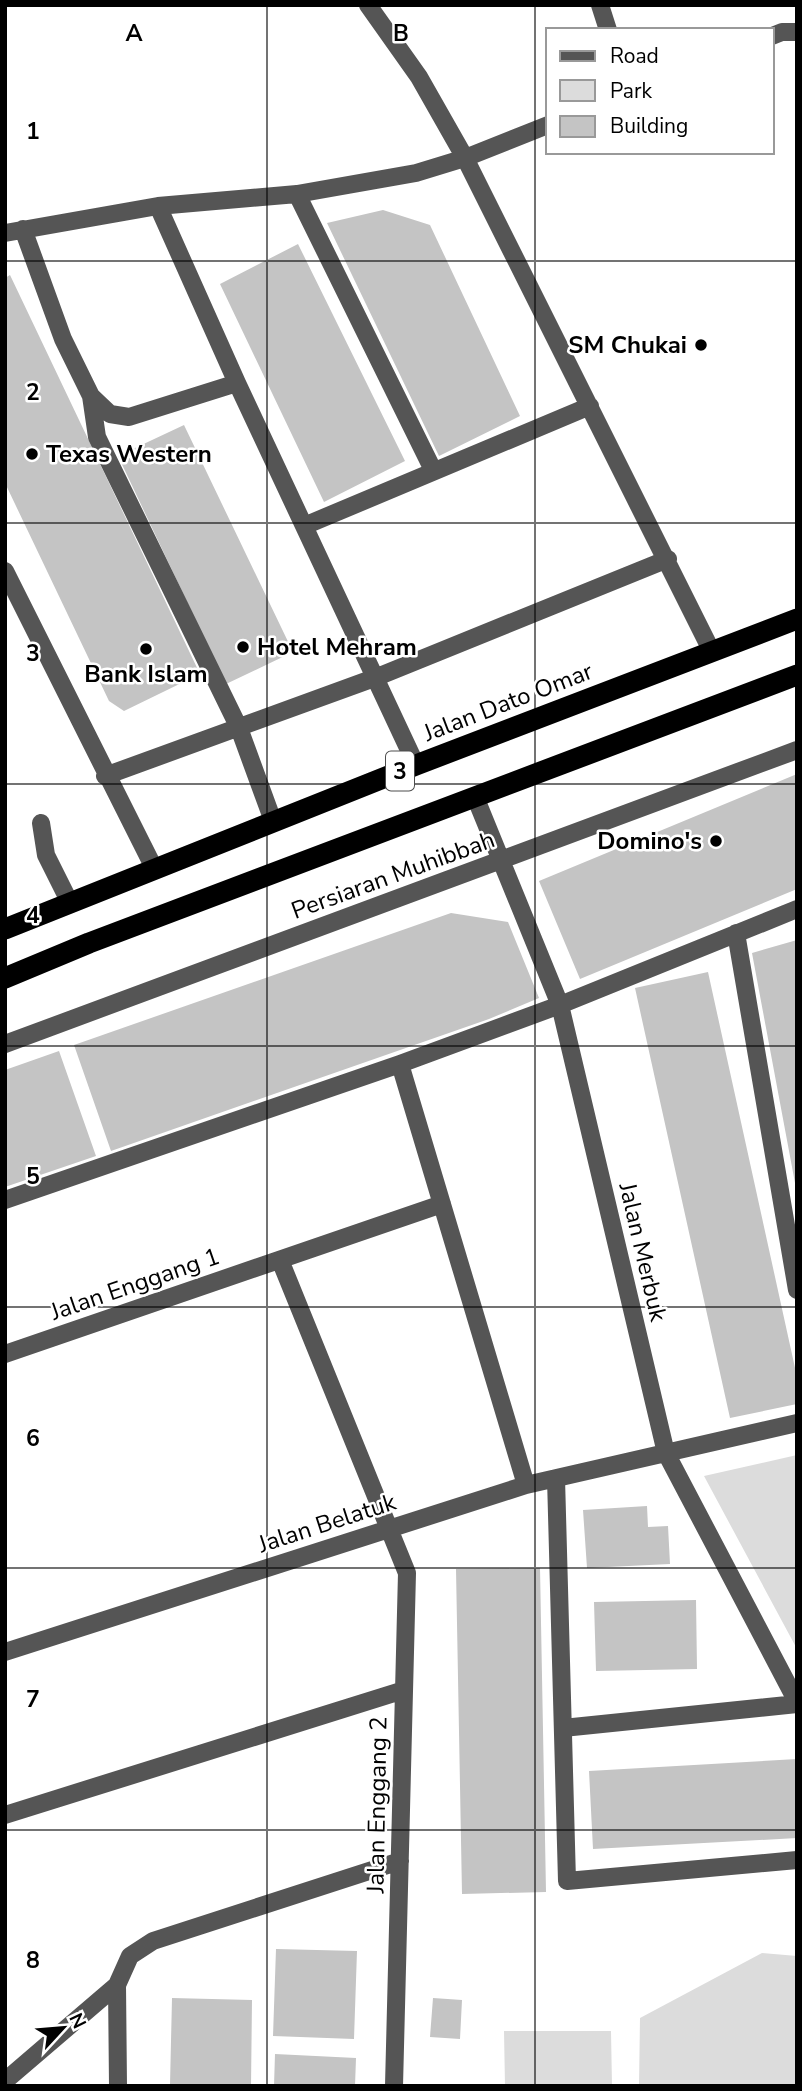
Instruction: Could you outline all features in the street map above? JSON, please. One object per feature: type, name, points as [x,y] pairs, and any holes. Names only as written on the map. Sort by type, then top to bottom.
[{"type":"highway","name":"Jalan Dato Omar","points":[[5,929],[416,765],[797,619]]},
{"type":"highway","name":"3","points":[[5,978],[89,943],[476,799],[797,675]]},
{"type":"street","points":[[368,5],[419,77],[465,158],[668,559],[712,652]]},
{"type":"street","points":[[600,5],[607,28]]},
{"type":"street","points":[[774,35],[797,32]]},
{"type":"street","points":[[273,821],[239,728],[97,437],[91,396],[14,231],[158,206],[297,194],[416,173],[465,158],[546,126]]},
{"type":"street","points":[[297,194],[433,470]]},
{"type":"street","points":[[158,206],[237,383],[416,765]]},
{"type":"street","points":[[91,396],[110,414],[129,417],[237,383]]},
{"type":"street","points":[[304,526],[590,406]]},
{"type":"street","points":[[105,776],[377,677],[668,559]]},
{"type":"street","points":[[5,571],[105,776],[154,868]]},
{"type":"street","name":"Persiaran Muhibbah","points":[[5,1044],[797,750]]},
{"type":"street","name":"Jalan Merbuk","points":[[476,799],[560,1005],[666,1453],[797,1703]]},
{"type":"street","points":[[41,823],[46,855],[70,902]]},
{"type":"street","points":[[5,1200],[400,1065],[560,1005],[797,909]]},
{"type":"street","points":[[736,933],[797,1290]]},
{"type":"street","points":[[400,1065],[526,1485]]},
{"type":"street","name":"Jalan Enggang 1","points":[[5,1354],[442,1204]]},
{"type":"street","points":[[280,1260],[390,1528]]},
{"type":"street","name":"Jalan Belatuk","points":[[5,1652],[526,1485],[797,1423]]},
{"type":"street","points":[[556,1478],[567,1881],[797,1860]]},
{"type":"street","name":"Jalan Enggang 2","points":[[390,1528],[407,1573],[394,2086]]},
{"type":"street","points":[[5,1815],[404,1690]]},
{"type":"street","points":[[563,1728],[797,1703]]},
{"type":"street","points":[[118,2086],[117,1985],[130,1956],[153,1941],[400,1861]]},
{"type":"street","points":[[5,2081],[117,1985]]},
{"type":"green space","points":[[797,1455],[797,1649],[704,1476]]},
{"type":"green space","points":[[762,1953],[797,1956],[797,2086],[639,2086],[640,2018]]},
{"type":"green space","points":[[504,2031],[611,2031],[612,2086],[505,2086]]},
{"type":"building","points":[[383,210],[430,225],[520,416],[439,456],[327,223]]},
{"type":"building","points":[[298,244],[405,461],[324,502],[220,284]]},
{"type":"building","points":[[10,275],[200,674],[124,711],[109,701],[5,483],[5,278]]},
{"type":"building","points":[[184,425],[293,652],[226,684],[118,456]]},
{"type":"building","points":[[797,774],[797,889],[580,979],[539,881]]},
{"type":"building","points":[[451,913],[508,922],[539,998],[489,1019],[111,1151],[74,1045]]},
{"type":"building","points":[[797,940],[797,1182],[795,1183],[752,953]]},
{"type":"building","points":[[708,972],[797,1377],[797,1404],[730,1418],[635,988]]},
{"type":"building","points":[[59,1051],[96,1156],[5,1187],[5,1070]]},
{"type":"building","points":[[647,1506],[648,1527],[668,1526],[670,1564],[587,1568],[583,1510]]},
{"type":"building","points":[[540,1568],[546,1892],[462,1894],[456,1569]]},
{"type":"building","points":[[696,1600],[697,1669],[596,1671],[594,1602]]},
{"type":"building","points":[[797,1759],[797,1838],[593,1849],[589,1771]]},
{"type":"building","points":[[276,1949],[357,1951],[354,2039],[273,2036]]},
{"type":"building","points":[[172,1998],[252,2000],[251,2086],[170,2085]]},
{"type":"building","points":[[433,1998],[462,2000],[460,2039],[430,2037]]},
{"type":"building","points":[[275,2054],[356,2058],[355,2086],[274,2086]]},
{"type":"place","name":"SM Chukai","points":[[701,345]]},
{"type":"place","name":"Texas Western","points":[[32,454]]},
{"type":"place","name":"Hotel Mehram","points":[[243,647]]},
{"type":"place","name":"Bank Islam","points":[[146,649]]},
{"type":"place","name":"Domino's","points":[[716,841]]}]
